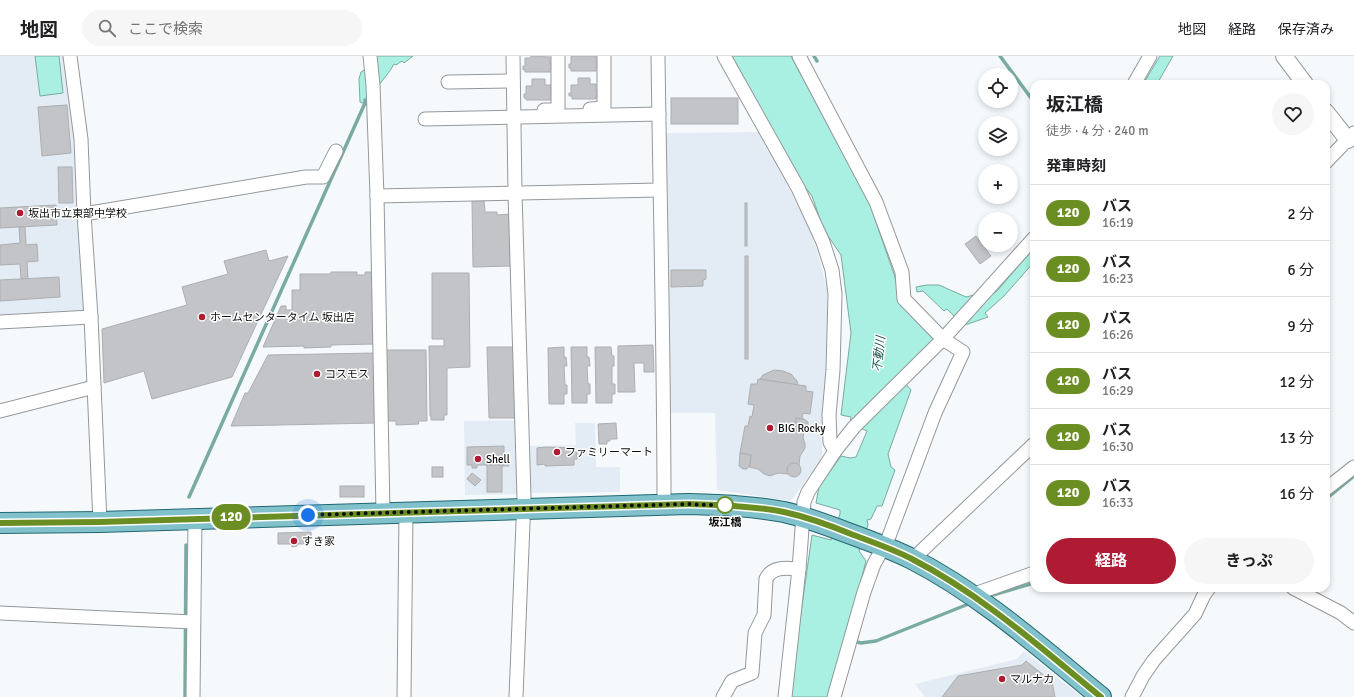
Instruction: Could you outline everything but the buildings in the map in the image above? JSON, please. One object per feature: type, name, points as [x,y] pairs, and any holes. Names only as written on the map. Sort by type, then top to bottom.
[{"type":"main road","points":[[0,523],[100,522],[688,504],[729,506],[784,512],[833,527],[913,559],[977,598],[1101,697]]},
{"type":"street","points":[[70,56],[80,139],[91,317],[100,522]]},
{"type":"street","points":[[513,56],[515,193],[524,509],[516,697]]},
{"type":"street","points":[[558,56],[558,110]]},
{"type":"street","points":[[425,119],[604,108],[604,56]]},
{"type":"street","points":[[658,56],[664,505]]},
{"type":"street","points":[[724,56],[798,188],[823,242],[832,270],[835,294],[833,370],[829,415],[830,442],[836,451]]},
{"type":"street","points":[[799,56],[876,202],[902,272],[904,299],[943,338],[963,352],[935,413],[888,538],[874,564],[864,592],[834,697]]},
{"type":"street","points":[[1136,80],[1150,56]]},
{"type":"street","points":[[1284,56],[1302,80]]},
{"type":"street","points":[[371,60],[374,97],[377,196],[383,513]]},
{"type":"street","points":[[448,82],[513,80]]},
{"type":"street","points":[[514,114],[659,114]]},
{"type":"street","points":[[1330,116],[1351,137],[1330,158]]},
{"type":"street","points":[[84,214],[306,177],[323,177],[336,151]]},
{"type":"street","points":[[377,196],[659,190]]},
{"type":"street","points":[[785,697],[799,569],[804,502],[808,492],[854,427],[943,338],[1030,242]]},
{"type":"street","points":[[0,322],[91,317]]},
{"type":"street","points":[[0,411],[94,387]]},
{"type":"street","points":[[913,559],[1030,448]]},
{"type":"street","points":[[1330,486],[1354,467]]},
{"type":"street","points":[[404,697],[406,513]]},
{"type":"street","points":[[193,697],[188,622],[195,519]]},
{"type":"street","points":[[723,697],[732,681],[752,673],[755,633],[764,615],[766,580],[768,574],[772,571],[786,568],[799,569]]},
{"type":"street","points":[[977,598],[1030,575]]},
{"type":"street","points":[[1132,697],[1143,676],[1154,660],[1195,614],[1206,592]]},
{"type":"street","points":[[1301,592],[1340,613],[1354,623]]},
{"type":"street","points":[[0,613],[188,622]]},
{"type":"shaded area","points":[[0,56],[66,56],[76,138],[74,139],[84,313],[0,318]]},
{"type":"shaded area","points":[[760,132],[803,216],[817,249],[827,290],[828,344],[823,416],[822,458],[791,501],[717,490],[715,413],[667,413],[665,133]]},
{"type":"shaded area","points":[[518,420],[519,494],[465,495],[464,421]]},
{"type":"shaded area","points":[[575,423],[595,423],[596,467],[620,467],[620,492],[528,493],[528,446],[576,445]]},
{"type":"shaded area","name":"マルナカ","points":[[1024,651],[1082,697],[925,697],[915,684],[1017,659]]},
{"type":"water","points":[[35,56],[59,56],[63,93],[40,96]]},
{"type":"water","points":[[376,56],[413,56],[404,63],[402,61],[396,65],[394,64],[378,87],[369,106],[360,102],[359,79],[361,72],[377,62]]},
{"type":"water","name":"不動川","points":[[732,56],[791,56],[869,202],[895,277],[899,299],[933,339],[898,375],[911,390],[888,454],[891,467],[895,470],[882,506],[877,506],[871,519],[867,520],[868,525],[859,551],[866,561],[828,697],[789,697],[812,535],[831,540],[840,514],[840,510],[816,503],[819,487],[841,456],[850,458],[856,457],[867,431],[850,423],[851,417],[841,415],[851,333],[841,255],[828,236],[821,222],[812,196],[802,183]]},
{"type":"water","points":[[1160,56],[1173,56],[1159,80],[1145,80]]},
{"type":"water","points":[[1030,253],[1030,267],[1004,296],[985,313],[988,317],[968,324],[963,325],[947,309],[944,311],[923,291],[917,292],[916,287],[939,285],[966,297],[974,295],[986,298],[997,291]]},
{"type":"waterway","points":[[814,56],[817,61]]},
{"type":"waterway","points":[[1000,56],[1030,97]]},
{"type":"waterway","points":[[189,497],[365,103],[365,100]]},
{"type":"waterway","points":[[1330,496],[1354,476]]},
{"type":"waterway","points":[[185,697],[186,545]]},
{"type":"waterway","points":[[986,597],[1030,584]]},
{"type":"waterway","points":[[853,641],[861,643],[876,641],[971,603]]},
{"type":"bus line","name":"120","points":[[0,523],[100,522],[688,504],[729,506],[784,512],[833,527],[913,559],[972,595],[1101,697]]},
{"type":"place","name":"坂出市立東部中学校","points":[[20,213]]},
{"type":"place","name":"ホームセンタータイム 坂出店","points":[[202,317]]},
{"type":"place","name":"コスモス","points":[[317,374]]},
{"type":"place","name":"BIG Rocky","points":[[770,428]]},
{"type":"place","name":"ファミリーマート","points":[[557,452]]},
{"type":"place","name":"Shell","points":[[478,459]]},
{"type":"place","name":"坂江橋","points":[[725,505]]},
{"type":"place","name":"すき家","points":[[294,541]]},
{"type":"place","name":"マルナカ","points":[[1002,679]]},
{"type":"route","points":[[308,515],[688,504],[729,506],[725,505]]}]
